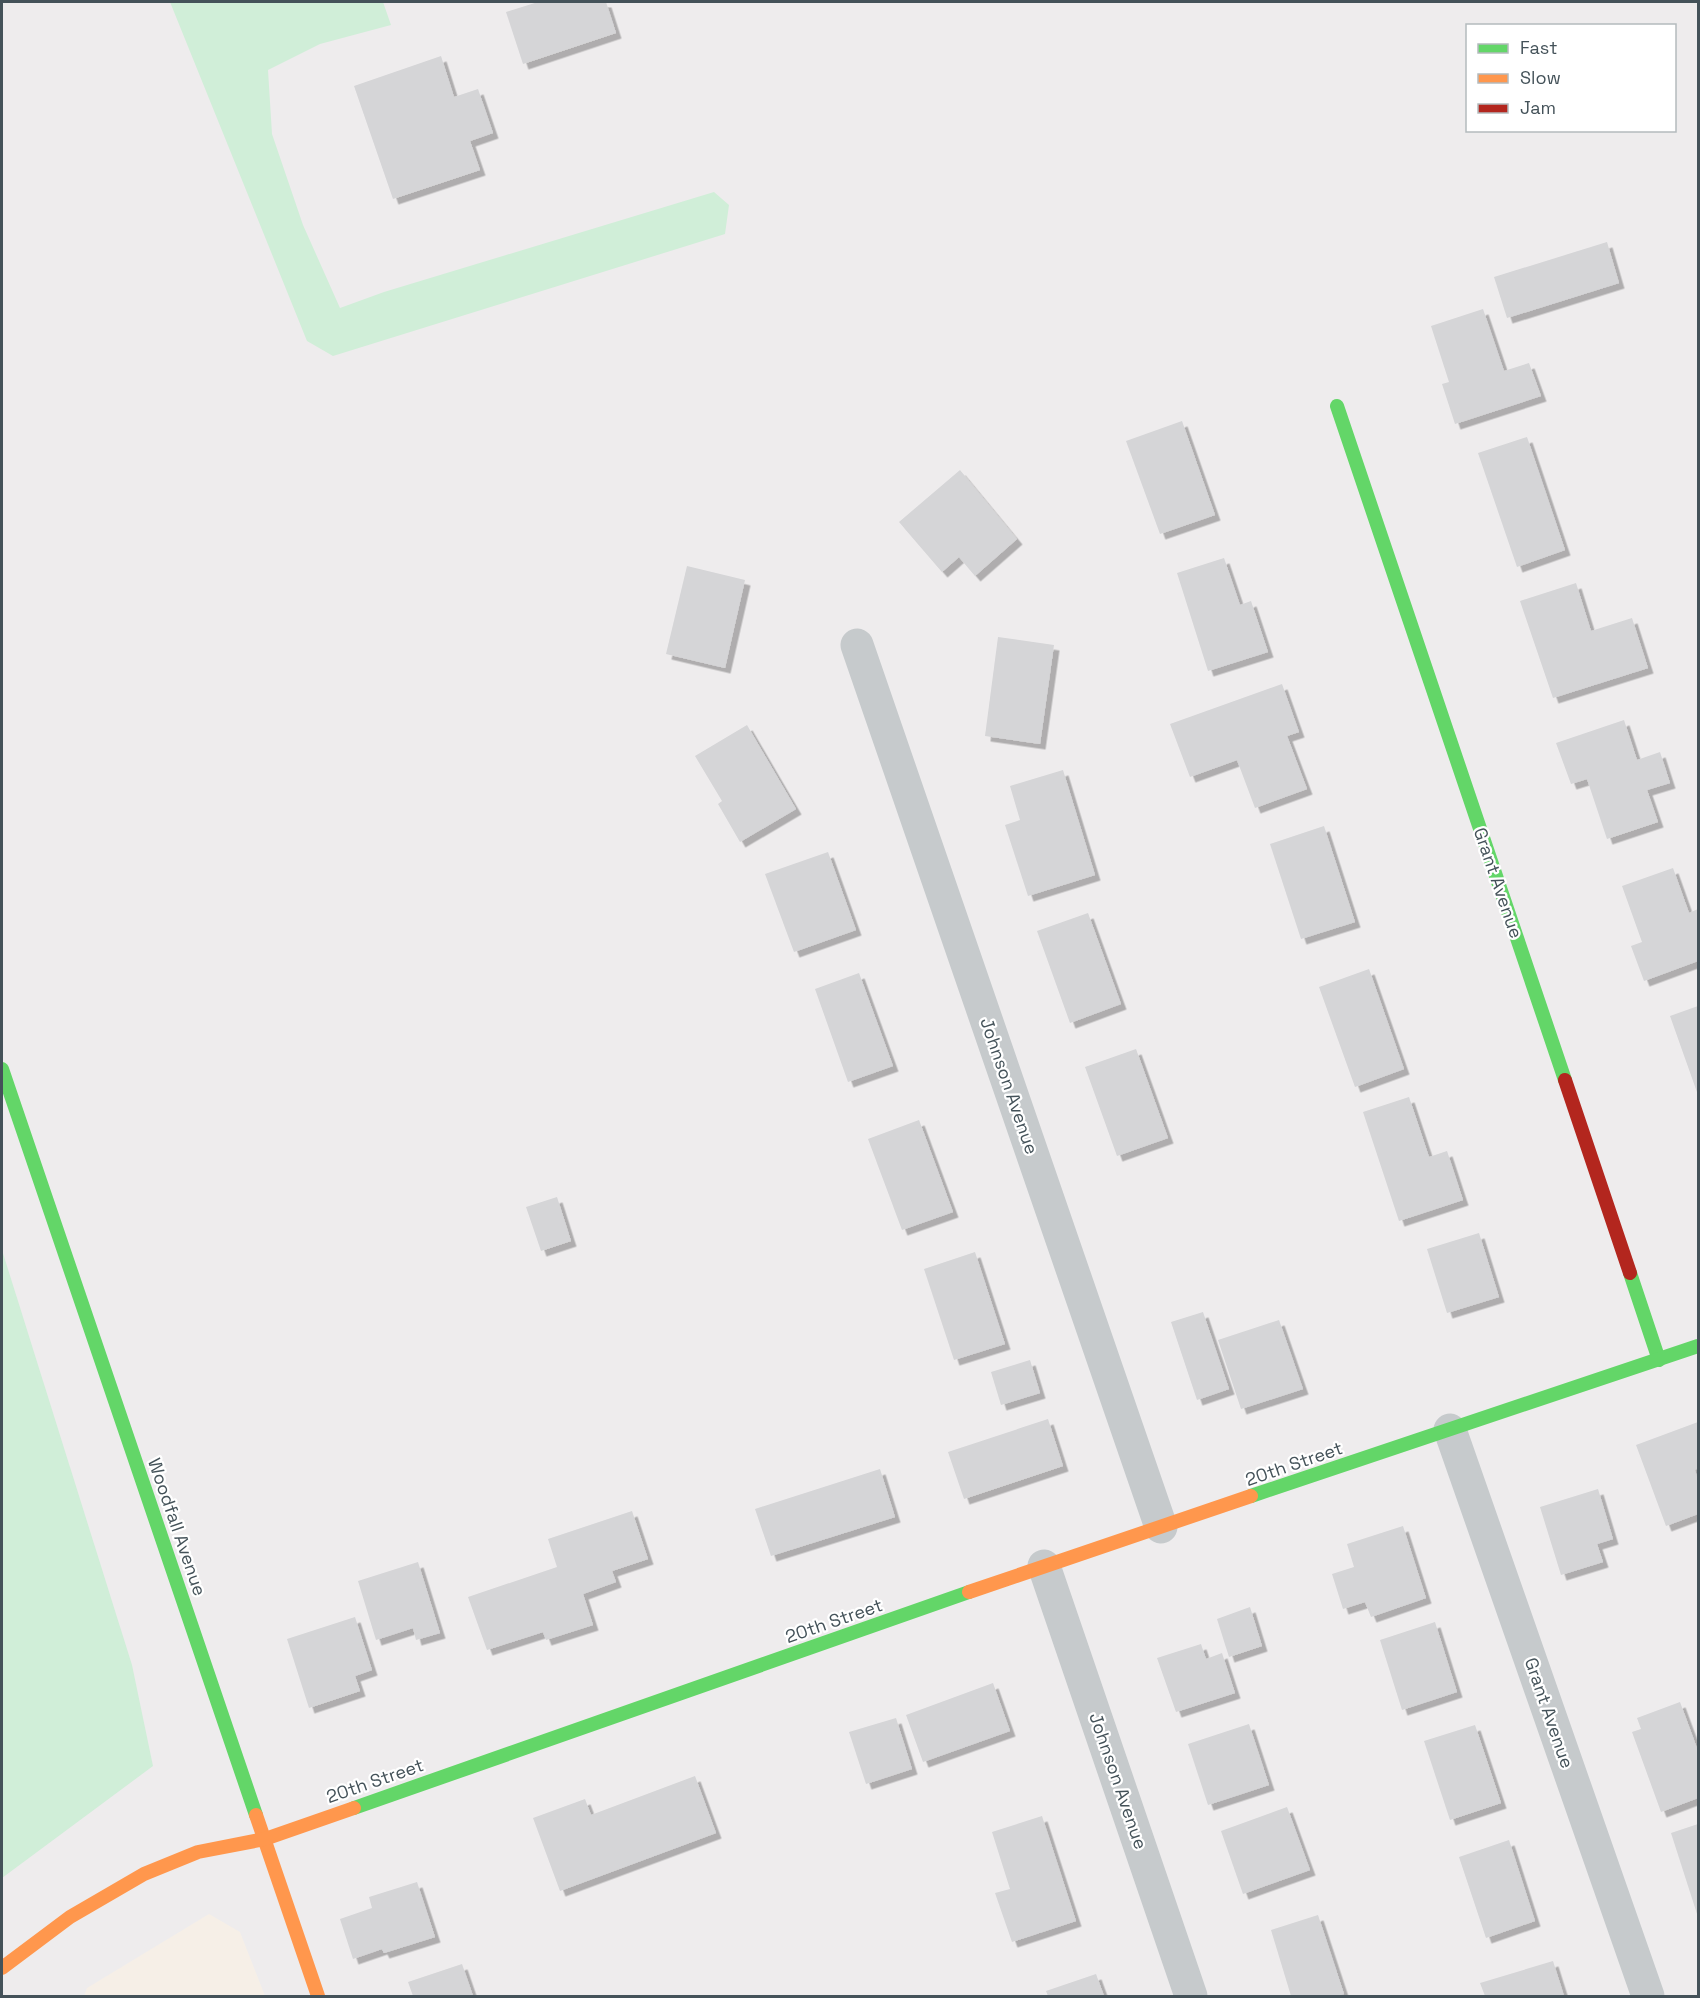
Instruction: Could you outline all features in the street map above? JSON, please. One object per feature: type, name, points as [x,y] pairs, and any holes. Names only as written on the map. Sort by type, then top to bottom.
[{"type":"street","name":"Grant Avenue","points":[[1337,406],[1659,1359]]},
{"type":"street","name":"Johnson Avenue","points":[[857,645],[1161,1527]]},
{"type":"street","name":"Woodfall Avenue","points":[[2,1069],[318,1996]]},
{"type":"street","name":"20th Street","points":[[2,1968],[43,1936],[103,1895],[165,1864],[200,1851],[265,1839],[1044,1566],[1698,1346]]},
{"type":"street","name":"Grant Avenue","points":[[1450,1430],[1648,1996]]},
{"type":"street","name":"Johnson Avenue","points":[[1044,1566],[1191,1996]]},
{"type":"shaded area","points":[[209,1914],[240,1932],[265,1996],[84,1996],[87,1988]]},
{"type":"green space","points":[[170,2],[383,2],[391,25],[320,44],[268,70],[272,134],[303,225],[340,308],[384,292],[714,192],[729,205],[725,234],[333,356],[307,341]]},
{"type":"green space","points":[[2,1250],[132,1665],[153,1766],[2,1878]]},
{"type":"building","points":[[538,2],[606,2],[616,33],[523,64],[506,12]]},
{"type":"building","points":[[441,56],[454,97],[478,89],[493,133],[470,141],[480,170],[393,199],[354,86]]},
{"type":"building","points":[[1607,242],[1619,283],[1507,318],[1494,277]]},
{"type":"building","points":[[1483,309],[1504,371],[1529,363],[1541,396],[1455,424],[1442,384],[1449,382],[1431,326]]},
{"type":"building","points":[[1182,421],[1215,515],[1160,534],[1126,441]]},
{"type":"building","points":[[1527,437],[1565,550],[1517,567],[1478,453]]},
{"type":"building","points":[[960,470],[1017,539],[975,576],[959,557],[942,572],[899,522]]},
{"type":"building","points":[[1224,558],[1240,605],[1251,601],[1268,652],[1208,671],[1177,573]]},
{"type":"building","points":[[687,566],[745,580],[725,668],[666,654]]},
{"type":"building","points":[[1576,583],[1591,631],[1632,618],[1648,668],[1553,698],[1520,601]]},
{"type":"building","points":[[998,637],[1054,645],[1040,744],[985,736]]},
{"type":"building","points":[[1282,684],[1299,732],[1287,736],[1307,789],[1255,808],[1237,760],[1190,777],[1170,724]]},
{"type":"building","points":[[1624,720],[1637,760],[1660,752],[1670,783],[1647,790],[1658,822],[1607,839],[1587,779],[1571,784],[1556,743]]},
{"type":"building","points":[[747,725],[796,809],[740,842],[718,804],[722,801],[695,756]]},
{"type":"building","points":[[1063,770],[1095,875],[1028,896],[1005,825],[1020,820],[1010,786]]},
{"type":"building","points":[[1324,826],[1355,922],[1301,939],[1270,844]]},
{"type":"building","points":[[828,852],[856,930],[794,952],[765,874]]},
{"type":"building","points":[[1673,868],[1689,913],[1698,909],[1698,961],[1644,981],[1631,946],[1642,942],[1622,886]]},
{"type":"building","points":[[1088,913],[1121,1004],[1070,1023],[1037,931]]},
{"type":"building","points":[[1369,969],[1404,1069],[1355,1087],[1319,987]]},
{"type":"building","points":[[859,973],[893,1066],[848,1082],[815,989]]},
{"type":"building","points":[[1698,1006],[1698,1095],[1670,1016]]},
{"type":"building","points":[[1136,1049],[1168,1138],[1117,1156],[1085,1067]]},
{"type":"building","points":[[1409,1097],[1429,1157],[1447,1151],[1463,1200],[1399,1221],[1363,1112]]},
{"type":"building","points":[[919,1120],[953,1212],[902,1230],[868,1139]]},
{"type":"building","points":[[557,1197],[571,1241],[541,1251],[526,1207]]},
{"type":"building","points":[[1479,1233],[1499,1297],[1447,1313],[1427,1249]]},
{"type":"building","points":[[975,1252],[1005,1344],[954,1360],[924,1269]]},
{"type":"building","points":[[1203,1312],[1229,1389],[1197,1400],[1171,1322]]},
{"type":"building","points":[[1279,1320],[1303,1389],[1241,1409],[1218,1340]]},
{"type":"building","points":[[1030,1360],[1040,1393],[1001,1405],[991,1372]]},
{"type":"building","points":[[1048,1419],[1063,1466],[964,1499],[948,1452]]},
{"type":"building","points":[[1698,1422],[1698,1468],[1695,1470],[1698,1480],[1698,1514],[1666,1526],[1636,1445]]},
{"type":"building","points":[[880,1469],[895,1517],[771,1556],[755,1509]]},
{"type":"building","points":[[1598,1489],[1613,1539],[1597,1544],[1603,1562],[1561,1575],[1540,1507]]},
{"type":"building","points":[[632,1511],[648,1559],[612,1571],[616,1582],[583,1594],[593,1625],[546,1640],[543,1632],[487,1650],[468,1597],[557,1567],[548,1539]]},
{"type":"building","points":[[1403,1526],[1426,1598],[1371,1617],[1365,1602],[1343,1609],[1332,1574],[1354,1567],[1347,1544]]},
{"type":"building","points":[[418,1562],[440,1633],[416,1640],[413,1628],[376,1640],[358,1581]]},
{"type":"building","points":[[1250,1607],[1262,1646],[1229,1657],[1217,1619]]},
{"type":"building","points":[[355,1617],[372,1670],[355,1676],[360,1691],[309,1708],[287,1639]]},
{"type":"building","points":[[1435,1622],[1457,1692],[1402,1710],[1380,1640]]},
{"type":"building","points":[[1201,1644],[1206,1659],[1222,1653],[1235,1693],[1176,1712],[1157,1658]]},
{"type":"building","points":[[993,1683],[1010,1731],[923,1762],[906,1715]]},
{"type":"building","points":[[1680,1702],[1698,1751],[1698,1798],[1661,1812],[1632,1732],[1641,1729],[1637,1718]]},
{"type":"building","points":[[896,1718],[912,1769],[866,1784],[849,1732]]},
{"type":"building","points":[[1249,1724],[1269,1785],[1208,1805],[1188,1744]]},
{"type":"building","points":[[1475,1725],[1501,1803],[1450,1820],[1424,1741]]},
{"type":"building","points":[[695,1776],[716,1833],[560,1891],[533,1818],[585,1799],[591,1815]]},
{"type":"building","points":[[1287,1807],[1310,1870],[1243,1894],[1221,1831]]},
{"type":"building","points":[[1042,1816],[1076,1921],[1012,1942],[995,1893],[1010,1889],[992,1832]]},
{"type":"building","points":[[1698,1824],[1698,1917],[1671,1833]]},
{"type":"building","points":[[1509,1840],[1535,1921],[1486,1938],[1459,1857]]},
{"type":"building","points":[[417,1882],[435,1937],[384,1953],[382,1949],[353,1959],[340,1919],[372,1908],[369,1897]]},
{"type":"building","points":[[1318,1915],[1344,1994],[1291,1996],[1271,1930]]},
{"type":"building","points":[[1553,1961],[1564,1996],[1485,1996],[1480,1983]]},
{"type":"building","points":[[462,1964],[473,1996],[413,1996],[408,1982]]},
{"type":"building","points":[[1096,1974],[1104,1996],[1048,1996],[1046,1991]]},
{"type":"traffic: fast","points":[[1337,406],[1565,1080]]},
{"type":"traffic: fast","points":[[2,1069],[256,1815]]},
{"type":"traffic: fast","points":[[1630,1273],[1659,1360]]},
{"type":"traffic: fast","points":[[1251,1496],[1698,1346]]},
{"type":"traffic: fast","points":[[354,1808],[969,1592]]},
{"type":"traffic: slow","points":[[969,1592],[1251,1496]]},
{"type":"traffic: slow","points":[[2,1968],[70,1917],[144,1874],[198,1852],[265,1839],[354,1808]]},
{"type":"traffic: slow","points":[[256,1815],[318,1996]]},
{"type":"traffic: jam","points":[[1565,1080],[1630,1273]]}]
